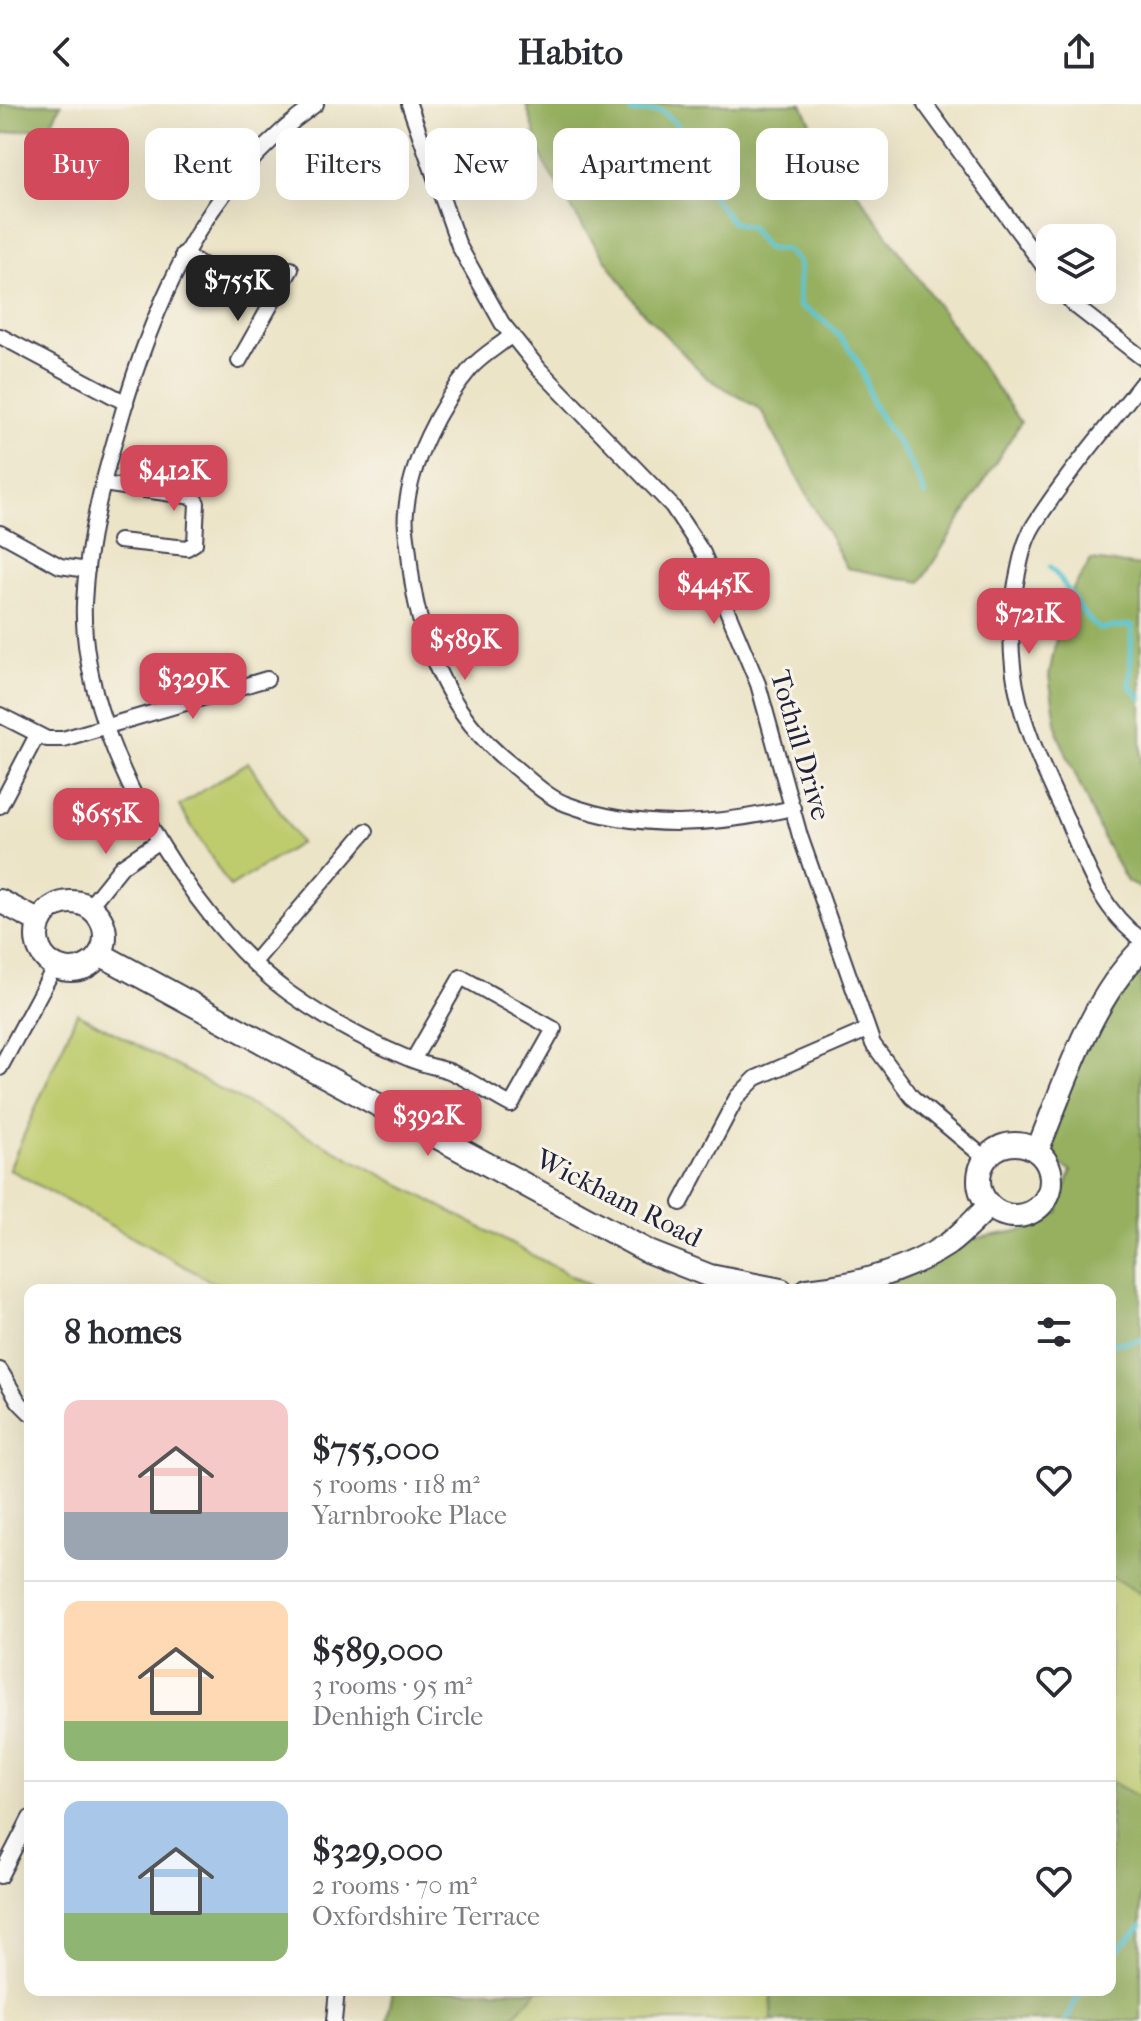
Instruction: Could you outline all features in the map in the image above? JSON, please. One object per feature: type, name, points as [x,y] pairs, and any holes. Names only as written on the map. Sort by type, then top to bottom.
[{"type":"street","points":[[316,104],[268,142],[216,204],[183,254],[164,293],[126,403],[91,530],[84,606],[88,650],[97,699],[107,727],[132,790],[159,841],[218,923],[289,992],[413,1060],[450,1072],[511,1105],[554,1029],[461,977],[413,1060]]},
{"type":"street","name":"Tothill Drive","points":[[409,104],[459,246],[512,335],[557,388],[672,506],[703,553],[758,684],[793,808],[867,1030],[885,1063],[912,1097],[986,1159]]},
{"type":"street","points":[[925,104],[1036,256]]},
{"type":"street","points":[[183,254],[270,303]]},
{"type":"street","points":[[239,361],[291,269]]},
{"type":"street","points":[[1073,304],[1141,357]]},
{"type":"street","points":[[512,335],[471,367],[441,412],[418,463],[406,512],[412,592],[424,642],[454,702],[481,741],[563,803],[628,821],[679,824],[733,821],[793,808]]},
{"type":"street","points":[[0,336],[126,403]]},
{"type":"street","points":[[1141,384],[1033,526],[1019,565],[1009,640],[1011,674],[1020,708],[1055,796],[1106,907],[1141,939]]},
{"type":"street","points":[[103,484],[193,497],[197,503],[195,543],[187,548],[119,541]]},
{"type":"street","points":[[0,533],[60,566],[87,570]]},
{"type":"street","points":[[0,715],[37,735],[63,739],[267,679]]},
{"type":"street","points":[[0,806],[37,735]]},
{"type":"street","points":[[255,961],[366,831]]},
{"type":"street","points":[[89,907],[122,866],[159,841]]},
{"type":"street","points":[[0,901],[40,922]]},
{"type":"street","points":[[67,902],[89,907],[98,914],[106,934],[100,954],[80,969],[55,966],[39,947],[40,922],[56,906],[67,902]]},
{"type":"street","points":[[1037,1151],[1099,1005],[1117,975],[1141,950]]},
{"type":"street","name":"Wickham Road","points":[[100,954],[649,1252],[710,1276],[751,1284]]},
{"type":"street","points":[[0,1068],[55,966]]},
{"type":"street","points":[[681,1203],[737,1097],[756,1078],[867,1030]]},
{"type":"street","points":[[1010,1144],[1024,1145],[1037,1151],[1046,1161],[1051,1186],[1038,1209],[1013,1217],[989,1206],[979,1183],[986,1159],[996,1149],[1010,1144]]},
{"type":"street","points":[[852,1284],[908,1264],[948,1243],[989,1206]]},
{"type":"street","points":[[0,1370],[24,1407]]},
{"type":"street","points":[[0,1876],[24,1830]]},
{"type":"street","points":[[334,2021],[336,1996]]},
{"type":"green space","points":[[0,104],[61,104],[50,126],[0,134]]},
{"type":"green space","points":[[526,104],[802,104],[813,128],[756,128],[756,200],[863,200],[1021,422],[921,582],[847,568],[761,410],[706,377],[639,308],[567,200],[740,200],[740,128],[553,128],[553,178],[545,165],[537,128],[533,128]]},
{"type":"green space","points":[[1091,560],[1141,566],[1141,889],[1127,882],[1104,840],[1058,735],[1049,676],[1062,606]]},
{"type":"green space","points":[[248,762],[300,843],[230,887],[179,806]]},
{"type":"green space","points":[[1141,950],[1141,1594],[1116,1579],[1116,1284],[859,1284],[948,1243],[1030,1229],[1058,1212],[1071,1171],[1037,1152],[1075,1060]]},
{"type":"green space","points":[[77,1013],[587,1284],[216,1284],[9,1169]]},
{"type":"green space","points":[[1116,1574],[1141,1588],[1141,2021],[431,2021],[448,1996],[1116,1996]]},
{"type":"green space","points":[[1116,1784],[1141,1798],[1141,2021],[772,2021],[771,1996],[1116,1996]]},
{"type":"green space","points":[[392,1996],[532,1996],[509,2021],[387,2021]]},
{"type":"waterway","points":[[625,104],[632,112],[661,111],[678,125],[675,148],[733,223],[751,228],[766,248],[786,250],[799,263],[799,306],[830,326],[854,356],[873,405],[908,459],[925,495]]},
{"type":"waterway","points":[[1050,567],[1099,629],[1132,625],[1130,686],[1141,698]]},
{"type":"waterway","points":[[1116,1343],[1141,1340]]},
{"type":"waterway","points":[[1116,1952],[1141,1926]]},
{"type":"waterway","points":[[1067,2019],[1078,1996]]}]
